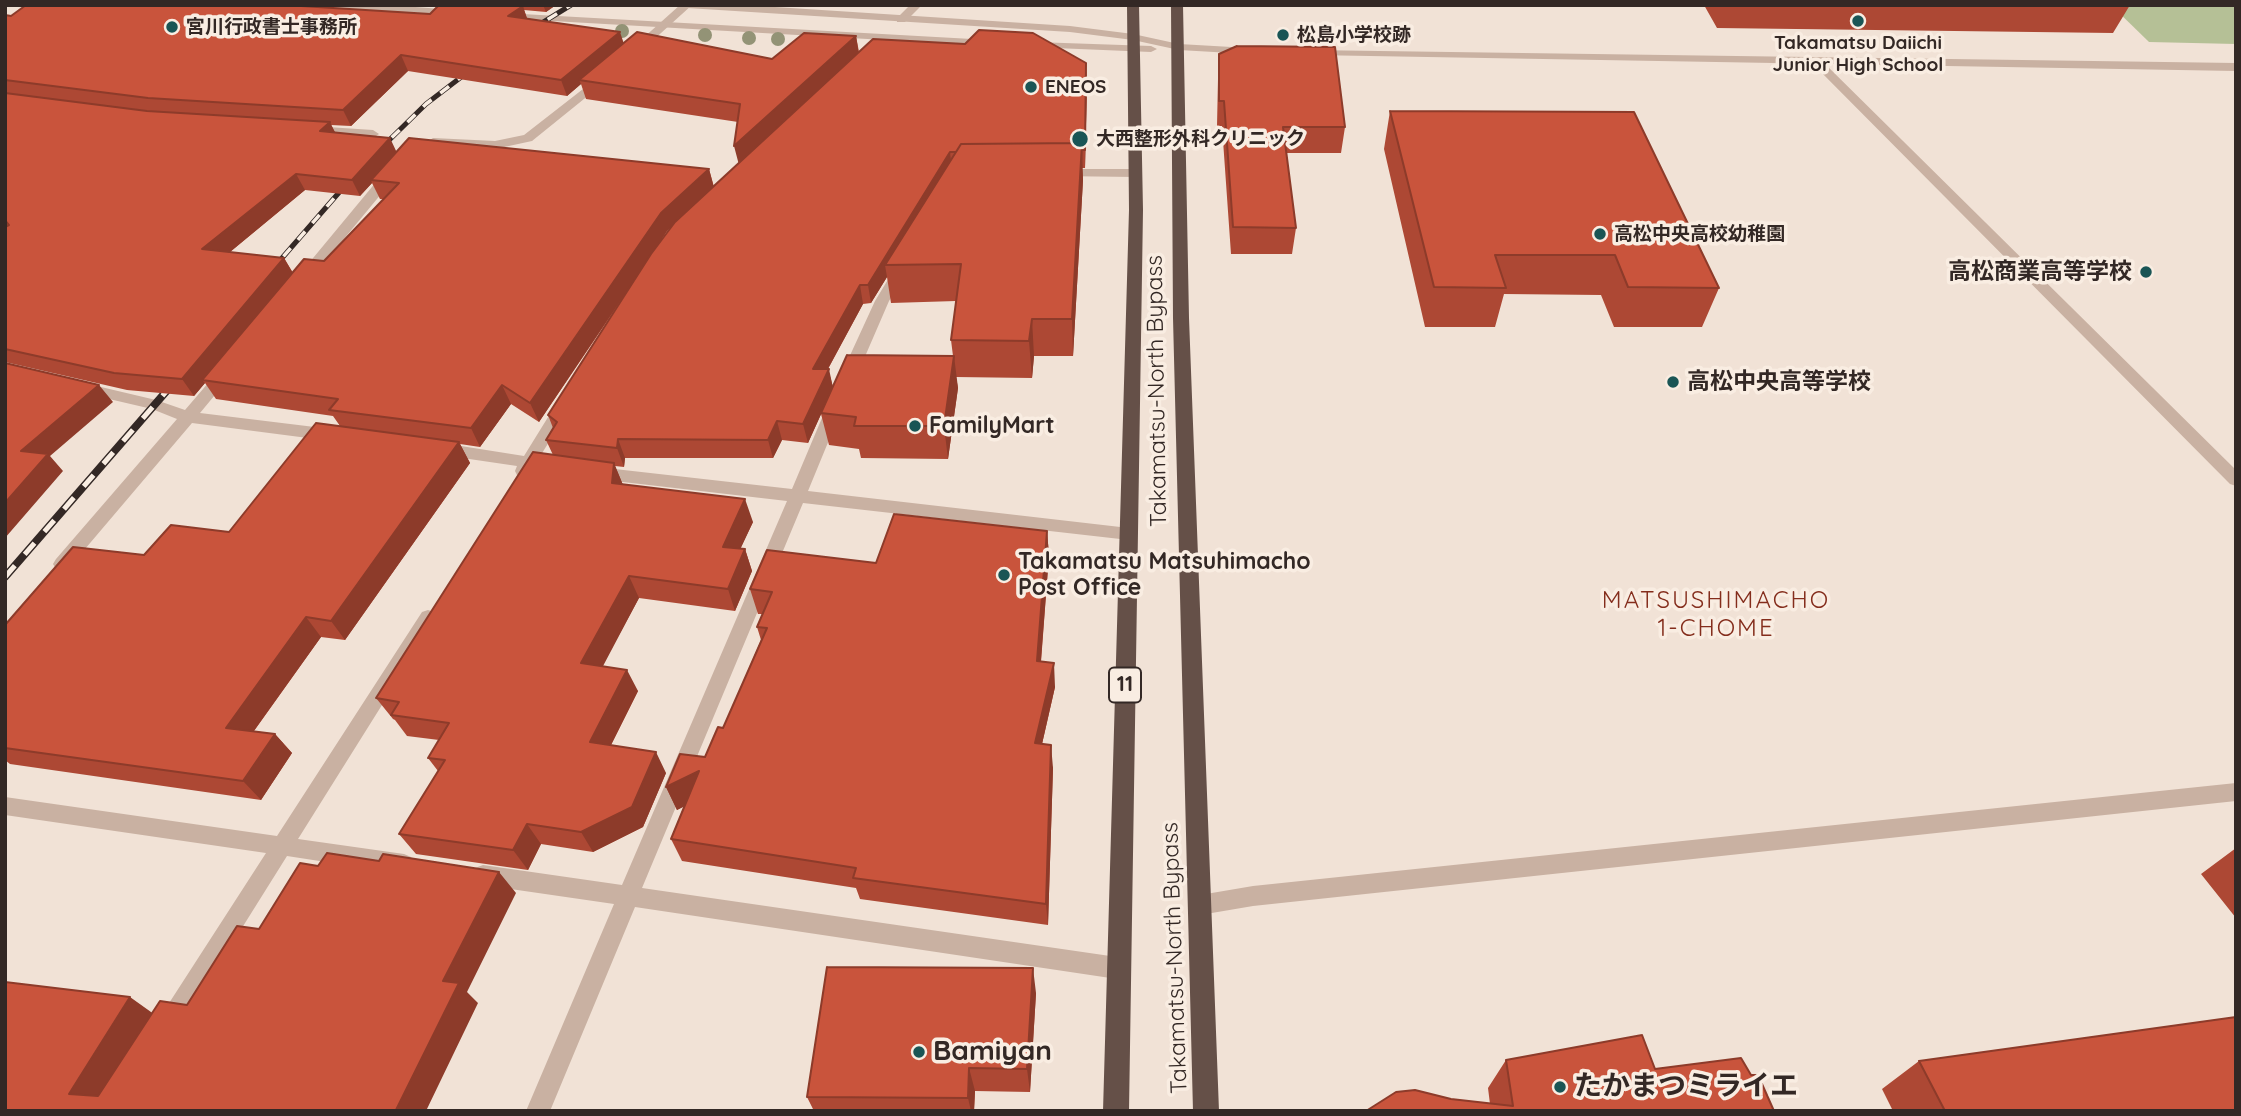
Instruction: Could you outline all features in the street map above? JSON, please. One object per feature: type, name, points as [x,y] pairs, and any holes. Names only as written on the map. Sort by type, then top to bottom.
[{"type":"highway","name":"Takamatsu-North Bypass","points":[[1116,1111],[1136,173],[1133,5]]},
{"type":"highway","name":"Takamatsu-North Bypass","points":[[1177,5],[1181,318],[1206,1111]]},
{"type":"street","points":[[335,5],[470,14]]},
{"type":"street","points":[[421,141],[495,145],[528,138],[687,5],[1070,29],[1133,44]]},
{"type":"street","points":[[901,20],[917,5]]},
{"type":"street","points":[[496,16],[1006,44]]},
{"type":"street","points":[[865,54],[885,38]]},
{"type":"street","points":[[1020,45],[1133,44],[1260,51]]},
{"type":"street","points":[[1300,52],[2236,67]]},
{"type":"street","points":[[1815,60],[2236,480]]},
{"type":"street","points":[[294,129],[373,134]]},
{"type":"street","points":[[295,288],[404,160]]},
{"type":"street","points":[[1040,173],[1136,173]]},
{"type":"street","points":[[538,1111],[795,496],[882,301],[910,255]]},
{"type":"street","points":[[49,580],[233,363]]},
{"type":"street","points":[[71,385],[156,405],[189,417],[344,437]]},
{"type":"street","points":[[514,485],[572,394]]},
{"type":"street","points":[[423,447],[529,461],[558,469]]},
{"type":"street","points":[[586,472],[1129,534]]},
{"type":"street","points":[[158,1042],[281,845],[439,601]]},
{"type":"street","points":[[1200,905],[1253,896],[2236,792]]},
{"type":"street","points":[[5,806],[425,867]]},
{"type":"street","points":[[465,873],[1117,968]]},
{"type":"green space","points":[[2111,5],[2236,5],[2236,44],[2149,42]]},
{"type":"building","points":[[26,5],[285,5],[430,14],[439,5],[502,5],[523,6],[508,16],[620,32],[561,80],[401,55],[343,110],[148,98],[5,80],[5,15],[11,16]]},
{"type":"building","points":[[979,30],[1033,33],[1086,63],[1085,150],[1082,150],[1082,143],[961,144],[956,152],[950,152],[868,285],[860,285],[813,369],[829,369],[803,424],[777,421],[768,440],[618,439],[617,448],[546,440],[557,422],[548,415],[651,254],[675,222],[873,39],[965,44]]},
{"type":"building","points":[[637,32],[772,59],[804,33],[856,36],[734,146],[740,104],[579,80]]},
{"type":"building","points":[[1237,46],[1335,47],[1345,127],[1283,127],[1296,228],[1233,227],[1224,101],[1219,101],[1219,54]]},
{"type":"building","points":[[5,93],[147,111],[330,122],[320,131],[390,138],[352,180],[296,174],[202,249],[284,258],[182,379],[114,373],[5,349],[5,227],[9,225],[5,220]]},
{"type":"building","points":[[1390,111],[1634,112],[1719,288],[1628,287],[1615,255],[1495,255],[1506,288],[1434,287]]},
{"type":"building","points":[[409,138],[709,169],[661,213],[530,403],[502,385],[471,428],[329,410],[338,399],[202,380],[304,259],[324,261],[399,183],[371,180]]},
{"type":"building","points":[[1082,143],[1072,319],[1032,319],[1029,341],[951,340],[961,264],[885,265],[961,144]]},
{"type":"building","points":[[847,355],[954,356],[944,426],[854,426],[856,417],[821,413]]},
{"type":"building","points":[[5,363],[99,385],[21,451],[48,454],[5,503]]},
{"type":"building","points":[[316,423],[459,442],[331,621],[306,617],[226,728],[275,734],[243,781],[5,748],[5,625],[73,547],[144,555],[171,525],[229,532]]},
{"type":"building","points":[[533,452],[614,463],[612,483],[745,499],[723,547],[745,549],[728,589],[629,576],[581,663],[627,670],[590,742],[656,752],[632,807],[581,832],[527,824],[513,850],[399,834],[445,760],[428,758],[449,723],[391,715],[399,702],[376,698]]},
{"type":"building","points":[[894,514],[1047,531],[1037,661],[1054,663],[1035,743],[1051,745],[1046,904],[853,878],[856,868],[671,839],[699,771],[666,787],[680,754],[705,757],[718,727],[723,728],[767,628],[757,627],[772,592],[750,589],[767,550],[876,563]]},
{"type":"building","points":[[327,853],[379,861],[383,854],[499,872],[443,981],[459,983],[396,1110],[399,1111],[5,1111],[5,982],[130,997],[69,1094],[98,1096],[160,1001],[187,1005],[237,926],[259,929],[300,863],[318,866]]},
{"type":"building","points":[[827,967],[1033,968],[1027,1069],[969,1068],[968,1098],[807,1097]]},
{"type":"building","points":[[2236,1017],[2236,1111],[1945,1111],[1919,1061]]},
{"type":"building","points":[[1642,1035],[1655,1069],[1741,1058],[1751,1075],[1758,1075],[1774,1111],[1366,1111],[1396,1092],[1415,1090],[1451,1099],[1513,1106],[1506,1060]]},
{"type":"railway","points":[[529,31],[571,5]]},
{"type":"railway","points":[[376,153],[426,104],[473,68]]},
{"type":"railway","points":[[269,273],[349,181]]},
{"type":"railway","points":[[5,577],[177,379]]},
{"type":"place","name":"Takamatsu Daiichi Junior High School","points":[[1858,21]]},
{"type":"place","name":"宮川行政書士事務所","points":[[172,27]]},
{"type":"place","name":"松島小学校跡","points":[[1283,35]]},
{"type":"place","name":"ENEOS","points":[[1031,87]]},
{"type":"place","name":"大西整形外科クリニック","points":[[1080,139]]},
{"type":"place","name":"高松中央高校幼稚園","points":[[1600,234]]},
{"type":"place","name":"高松商業高等学校","points":[[2146,272]]},
{"type":"place","name":"高松中央高等学校","points":[[1673,382]]},
{"type":"place","name":"FamilyMart","points":[[915,426]]},
{"type":"place","name":"Takamatsu Matsuhimacho Post Office","points":[[1004,575]]},
{"type":"place","name":"Bamiyan","points":[[919,1052]]},
{"type":"place","name":"たかまつミライエ","points":[[1560,1087]]},
{"type":"district","name":"MATSUSHIMACHO 1-CHOME","points":[[1716,615]]}]
